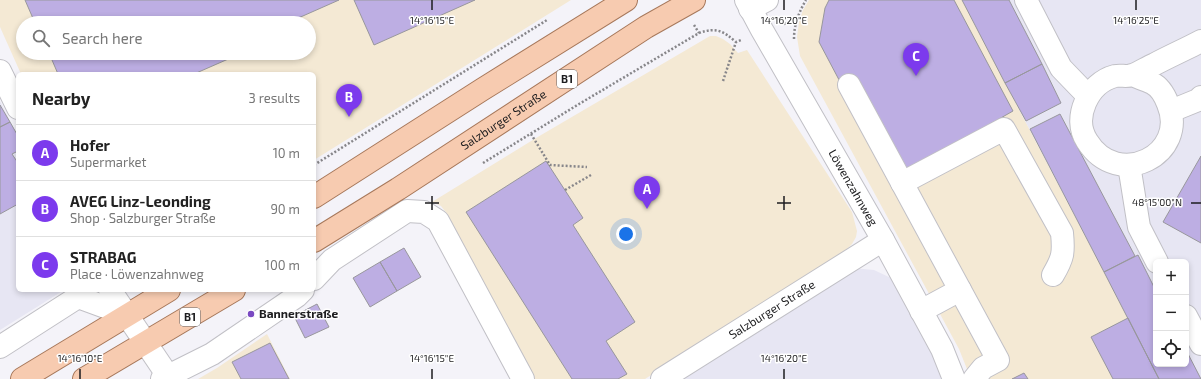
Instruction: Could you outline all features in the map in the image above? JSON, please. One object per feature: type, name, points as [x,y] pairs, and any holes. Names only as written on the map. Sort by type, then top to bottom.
[{"type":"main road","points":[[316,197],[483,89],[626,0]]},
{"type":"main road","name":"Salzburger Straße","points":[[316,240],[398,189],[646,27],[694,0]]},
{"type":"main road","points":[[22,379],[166,292]]},
{"type":"main road","name":"B1","points":[[84,379],[231,292]]},
{"type":"street","points":[[1026,0],[1061,68],[1088,96]]},
{"type":"street","name":"Löwenzahnweg","points":[[754,3],[762,30],[883,240],[942,349],[954,379]]},
{"type":"street","points":[[1132,75],[1153,83],[1164,96],[1171,111],[1172,125],[1168,138],[1161,149],[1152,158],[1139,164],[1120,165],[1106,160],[1092,150],[1084,137],[1081,118],[1083,105],[1088,96],[1099,84],[1115,76],[1132,75],[1201,41]]},
{"type":"street","points":[[0,71],[16,104]]},
{"type":"street","points":[[850,85],[998,360],[983,368],[974,379]]},
{"type":"street","points":[[1171,111],[1198,100],[1201,97]]},
{"type":"street","points":[[902,183],[1004,128],[1062,233],[1064,252],[1053,275]]},
{"type":"street","points":[[1128,165],[1139,227],[1155,259]]},
{"type":"street","points":[[316,277],[332,260],[407,211],[424,212],[438,221],[523,379]]},
{"type":"street","name":"Salzburger Straße","points":[[662,379],[883,240]]},
{"type":"street","points":[[921,311],[960,290]]},
{"type":"street","points":[[111,292],[146,343],[165,378],[212,354],[301,292]]},
{"type":"street","points":[[0,347],[78,297],[127,315]]},
{"type":"street","points":[[1189,322],[1201,344]]},
{"type":"path","points":[[316,164],[548,19]]},
{"type":"path","points":[[723,81],[736,42],[778,22],[786,24],[796,19]]},
{"type":"path","points":[[477,166],[699,33],[715,30],[721,31],[736,42]]},
{"type":"path","points":[[531,134],[550,165],[587,167]]},
{"type":"path","points":[[564,190],[591,175]]},
{"type":"shaded area","points":[[0,0],[571,0],[316,159],[316,72],[20,72],[0,27]]},
{"type":"shaded area","points":[[809,0],[962,0],[1128,318],[1091,337],[1113,379],[971,379],[959,349],[800,56],[797,37],[799,22],[803,10]]},
{"type":"shaded area","points":[[962,0],[1201,0],[1201,379],[1113,379],[1091,337],[1128,318]]},
{"type":"shaded area","points":[[710,36],[716,36],[723,39],[738,53],[747,50],[852,212],[857,231],[856,237],[846,250],[645,379],[531,379],[455,233],[448,215],[441,206],[432,202],[536,138]]},
{"type":"shaded area","points":[[0,101],[16,133],[16,292],[61,292],[0,330]]},
{"type":"shaded area","points":[[853,268],[874,270],[891,278],[934,356],[942,379],[679,379]]},
{"type":"shaded area","points":[[267,334],[290,379],[198,379],[217,368]]},
{"type":"building","points":[[25,0],[339,0],[303,16],[32,16]]},
{"type":"building","points":[[354,0],[475,0],[374,45]]},
{"type":"building","points":[[829,0],[954,0],[1013,111],[892,180],[819,42],[825,8]]},
{"type":"building","points":[[962,0],[1009,0],[1042,64],[1005,83]]},
{"type":"building","points":[[52,60],[226,60],[199,72],[57,72]]},
{"type":"building","points":[[1042,64],[1061,103],[1026,121],[1005,83]]},
{"type":"building","points":[[0,105],[10,122],[0,127]]},
{"type":"building","points":[[1060,114],[1135,256],[1104,272],[1030,129]]},
{"type":"building","points":[[10,122],[16,132],[16,152],[12,154],[16,160],[16,205],[0,214],[0,127]]},
{"type":"building","points":[[1201,156],[1201,243],[1163,222]]},
{"type":"building","points":[[546,161],[583,218],[573,225],[635,322],[606,341],[627,374],[618,379],[572,379],[466,212]]},
{"type":"building","points":[[404,248],[421,277],[397,291],[380,262]]},
{"type":"building","points":[[1138,255],[1153,285],[1153,367],[1189,367],[1189,356],[1201,379],[1159,379],[1104,272]]},
{"type":"building","points":[[380,262],[397,291],[370,307],[353,278]]},
{"type":"building","points":[[317,304],[329,327],[305,338],[294,316]]},
{"type":"building","points":[[1128,318],[1159,379],[1113,379],[1091,337]]},
{"type":"building","points":[[270,343],[289,379],[241,379],[232,362]]},
{"type":"building","points":[[1024,373],[1028,379],[1012,379]]},
{"type":"place","name":"STRABAG","points":[[916,76]]},
{"type":"place","name":"AVEG Linz-Leonding","points":[[349,117]]},
{"type":"place","name":"Hofer","points":[[647,209]]},
{"type":"place","name":"Bannerstraße","points":[[251,314]]}]
